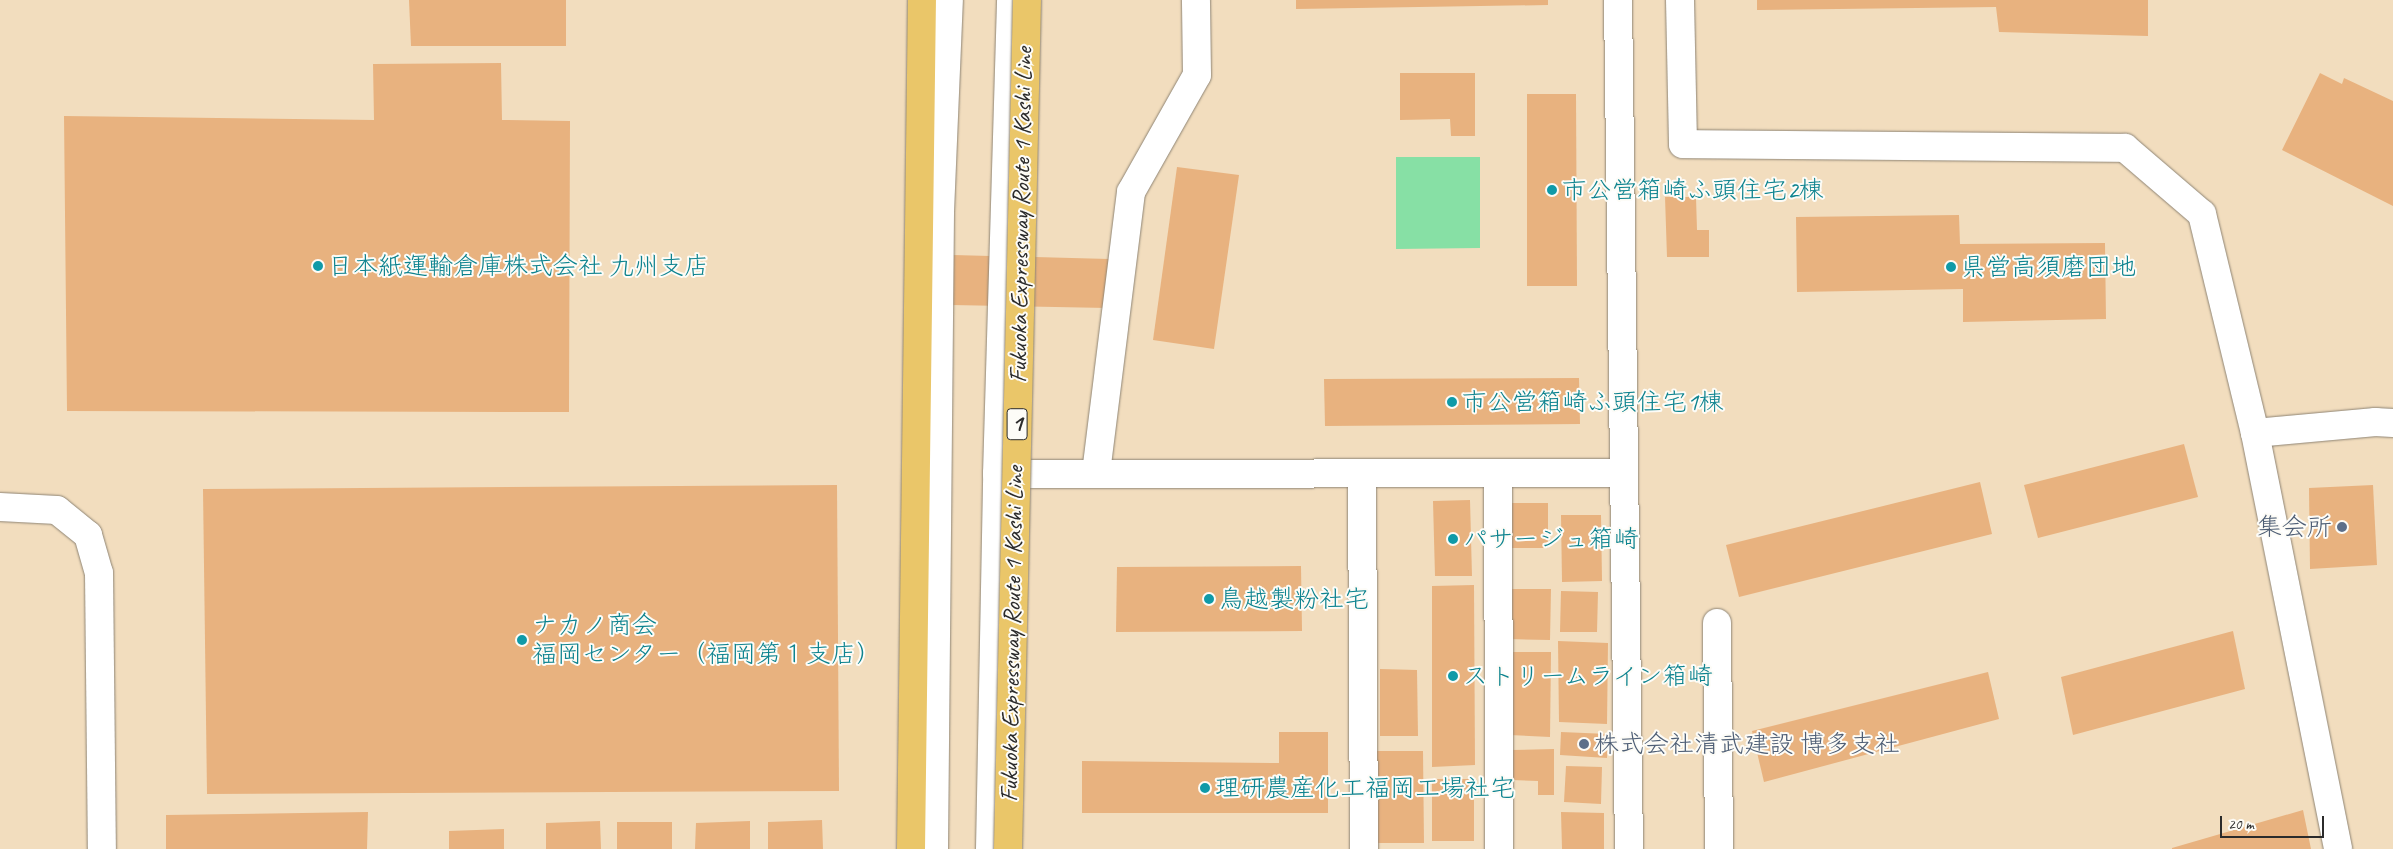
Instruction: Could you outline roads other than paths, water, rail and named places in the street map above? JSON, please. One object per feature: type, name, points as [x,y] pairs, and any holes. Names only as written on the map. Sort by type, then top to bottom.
[{"type":"highway","points":[[911,849],[922,0]]},
{"type":"highway","name":"Fukuoka Expressway Route 1 Kashi Line","points":[[1008,849],[1027,0]]},
{"type":"street","points":[[934,849],[940,212],[949,0]]},
{"type":"street","points":[[990,849],[997,474],[1011,0]]},
{"type":"street","points":[[1096,473],[1131,192],[1197,75],[1196,0]]},
{"type":"street","points":[[1618,0],[1629,849]]},
{"type":"street","points":[[1680,0],[1683,144],[2125,148],[2202,214],[2255,433],[2338,849]]},
{"type":"street","points":[[2255,433],[2374,422],[2393,423]]},
{"type":"street","points":[[1362,473],[1364,849]]},
{"type":"street","points":[[1498,473],[1498,849]]},
{"type":"street","points":[[997,474],[1624,473]]},
{"type":"street","points":[[0,507],[57,510],[88,535],[98,573],[102,849]]},
{"type":"street","points":[[1717,623],[1719,849]]},
{"type":"place","name":"市公営箱崎ふ頭住宅2棟","points":[[1552,190]]},
{"type":"place","name":"日本紙運輸倉庫株式会社 九州支店","points":[[318,266]]},
{"type":"place","name":"県営高須磨団地","points":[[1951,267]]},
{"type":"place","name":"市公営箱崎ふ頭住宅1棟","points":[[1452,402]]},
{"type":"place","name":"集会所","points":[[2342,527]]},
{"type":"place","name":"パサージュ箱崎","points":[[1453,539]]},
{"type":"place","name":"鳥越製粉社宅","points":[[1209,599]]},
{"type":"place","name":"ナカノ商会 福岡センター（福岡第１支店）","points":[[522,640]]},
{"type":"place","name":"ストリームライン箱崎","points":[[1453,676]]},
{"type":"place","name":"株式会社清武建設 博多支社","points":[[1584,744]]},
{"type":"place","name":"理研農産化工福岡工場社宅","points":[[1205,788]]}]
